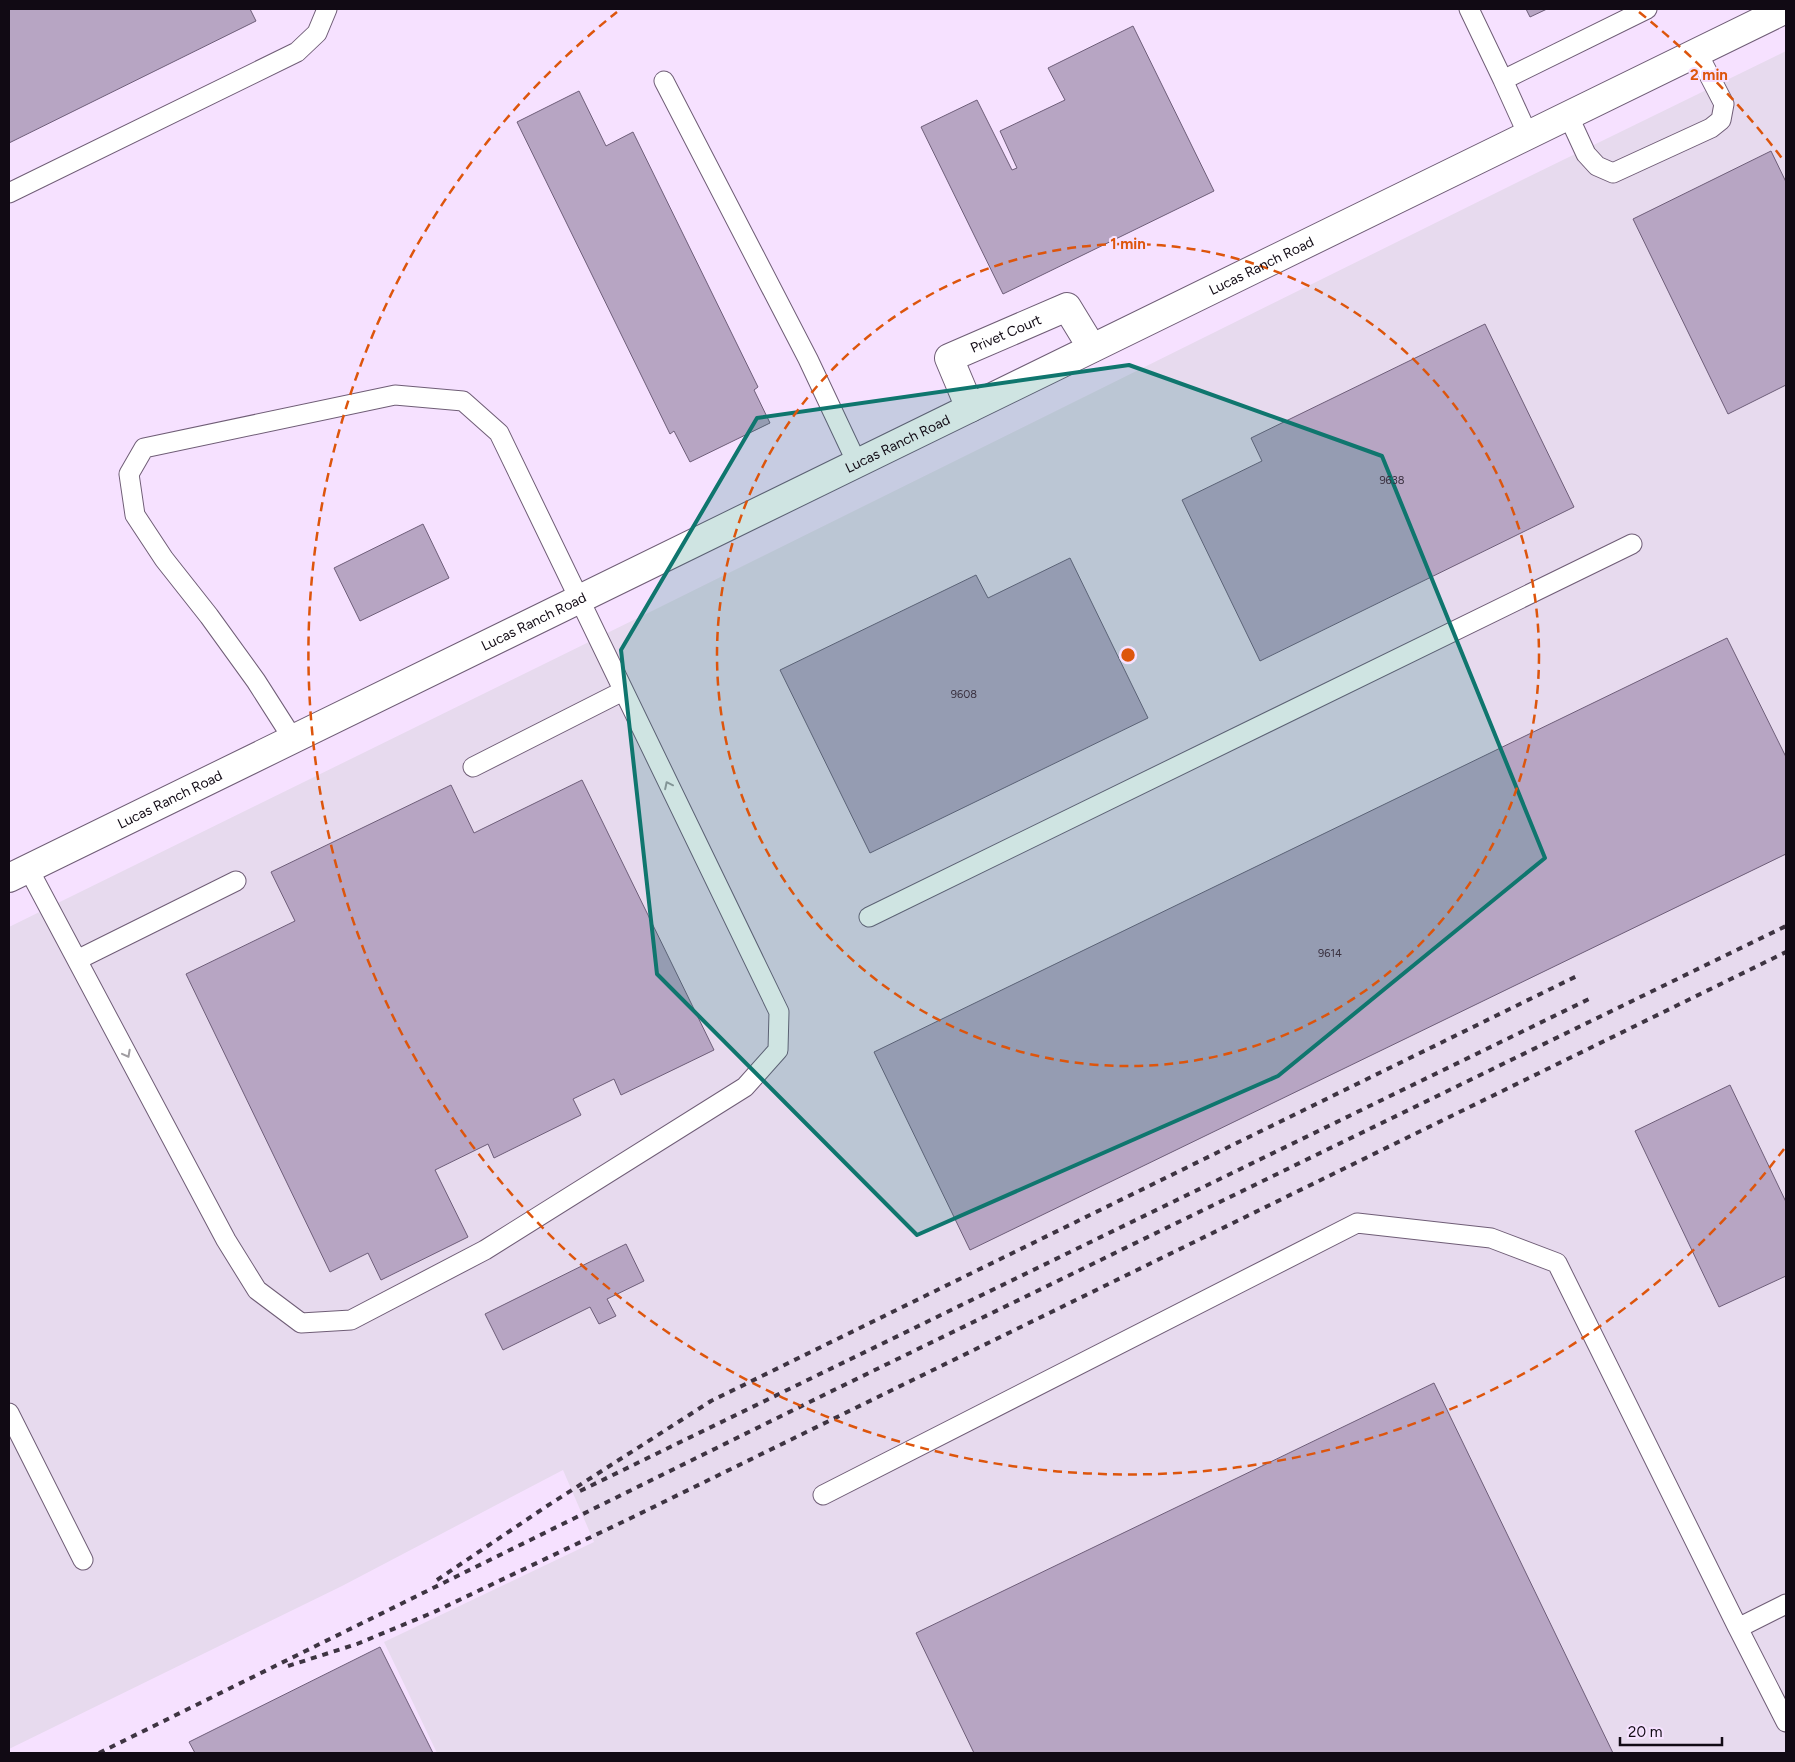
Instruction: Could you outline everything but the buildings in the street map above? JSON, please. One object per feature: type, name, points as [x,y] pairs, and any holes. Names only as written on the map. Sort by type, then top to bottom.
[{"type":"street","name":"Lucas Ranch Road","points":[[19,873],[1786,9]]},
{"type":"street","name":"Privet Court","points":[[970,408],[949,358],[1067,307],[1092,348]]},
{"type":"lane","points":[[9,193],[297,52],[317,33],[327,9]]},
{"type":"lane","points":[[1469,9],[1528,135]]},
{"type":"lane","points":[[1503,80],[1647,9]]},
{"type":"lane","points":[[1568,115],[1586,154],[1597,166],[1614,173],[1711,128],[1721,120],[1724,104],[1697,52]]},
{"type":"lane","points":[[664,81],[808,359],[857,463]]},
{"type":"lane","points":[[19,873],[77,960],[226,1240],[257,1290],[301,1323],[351,1320],[485,1250],[745,1087],[778,1050],[779,1012],[578,600],[499,433],[463,401],[395,395],[144,448],[129,474],[135,515],[164,559],[256,681],[293,739]]},
{"type":"lane","points":[[869,917],[1632,544]]},
{"type":"lane","points":[[473,767],[623,691]]},
{"type":"lane","points":[[77,960],[236,881]]},
{"type":"lane","points":[[823,1495],[1357,1223],[1491,1238],[1557,1263],[1786,1722]]},
{"type":"lane","points":[[9,1413],[83,1560]]},
{"type":"lane","points":[[1738,1628],[1786,1604]]},
{"type":"highlighted area","points":[[1129,365],[1382,456],[1545,858],[1278,1076],[917,1235],[657,974],[621,650],[757,418]]},
{"type":"shaded area","points":[[1786,51],[1786,1753],[437,1753],[384,1642],[594,1542],[563,1470],[342,1586],[9,1749],[9,927]]},
{"type":"railway","points":[[99,1753],[838,1388],[1786,926]]},
{"type":"railway","points":[[288,1666],[357,1644],[434,1612],[631,1518],[1786,952]]},
{"type":"railway","points":[[437,1580],[547,1506],[711,1401],[1579,975]]},
{"type":"railway","points":[[580,1491],[1589,999]]}]
